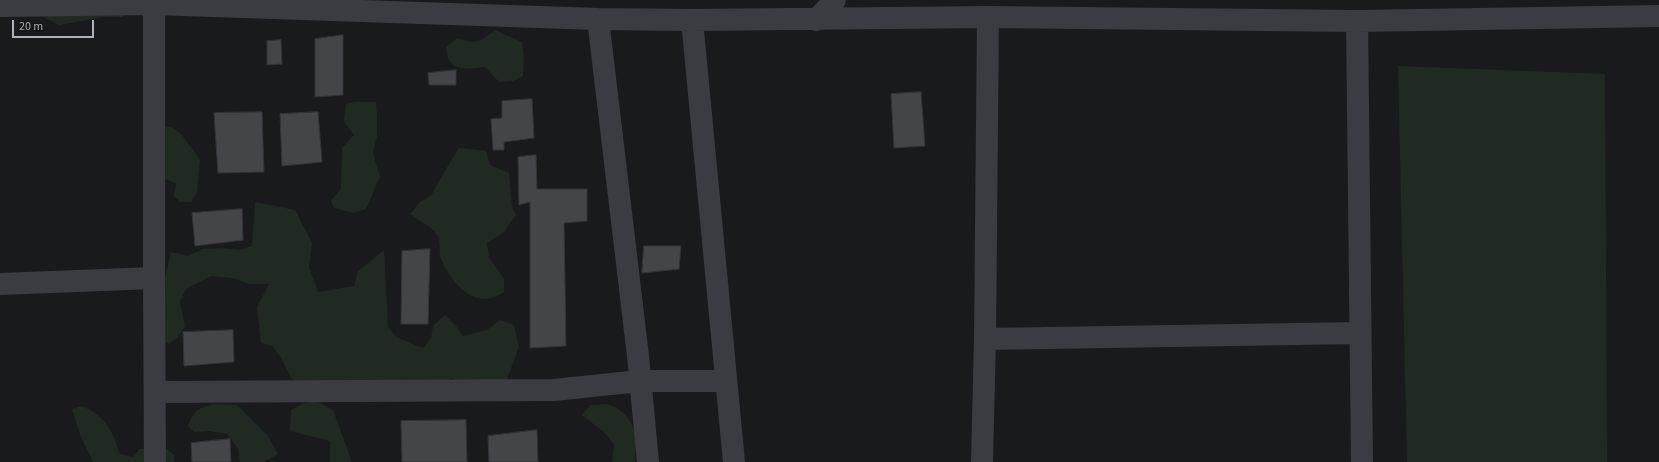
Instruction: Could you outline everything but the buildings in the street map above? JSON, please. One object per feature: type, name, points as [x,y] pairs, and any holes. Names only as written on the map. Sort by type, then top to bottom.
[{"type":"street","points":[[816,20],[835,0]]},
{"type":"street","points":[[0,6],[154,4],[598,19],[692,20],[816,20],[988,17],[1356,21],[1659,16]]},
{"type":"street","points":[[154,4],[155,462]]},
{"type":"street","points":[[982,462],[985,339],[988,17]]},
{"type":"street","points":[[598,19],[648,462]]},
{"type":"street","points":[[692,20],[734,462]]},
{"type":"street","points":[[1356,21],[1359,333],[1362,462]]},
{"type":"street","points":[[0,284],[154,278]]},
{"type":"street","points":[[985,339],[1359,333]]},
{"type":"street","points":[[155,392],[554,390],[640,381],[726,381]]},
{"type":"shaded area","points":[[141,0],[122,17],[104,17],[59,25],[38,14]]},
{"type":"shaded area","points":[[495,30],[522,42],[524,60],[523,76],[513,81],[499,82],[485,67],[459,68],[450,61],[447,55],[446,47],[457,38],[469,42],[477,42]]},
{"type":"shaded area","points":[[1398,66],[1605,74],[1607,462],[1407,462]]},
{"type":"shaded area","points":[[355,102],[376,102],[377,136],[373,153],[380,177],[366,209],[353,213],[334,208],[331,201],[341,188],[342,148],[354,135],[344,122],[346,104]]},
{"type":"shaded area","points":[[172,127],[182,135],[200,160],[197,193],[191,202],[180,202],[174,196],[176,183],[160,177],[159,128]]},
{"type":"shaded area","points":[[459,148],[486,151],[490,165],[509,173],[512,206],[516,215],[503,233],[487,243],[489,257],[504,279],[504,292],[493,297],[483,299],[474,297],[466,292],[451,278],[441,259],[437,235],[430,227],[410,214],[420,202],[431,196]]},
{"type":"shaded area","points":[[255,202],[295,210],[312,243],[309,267],[318,292],[354,286],[358,271],[384,250],[388,327],[396,337],[423,348],[431,338],[433,326],[445,315],[463,336],[487,330],[500,320],[514,325],[519,347],[504,387],[486,386],[450,378],[438,389],[313,386],[292,379],[280,356],[272,346],[261,343],[257,307],[269,284],[249,284],[232,278],[211,276],[186,289],[180,302],[185,326],[177,338],[169,344],[162,339],[163,286],[171,252],[188,256],[203,249],[221,248],[239,250],[252,246]]},
{"type":"shaded area","points":[[314,400],[333,410],[352,462],[330,462],[330,441],[290,431],[291,410]]},
{"type":"shaded area","points":[[213,404],[237,405],[268,436],[278,454],[264,462],[240,462],[238,448],[227,434],[210,431],[194,432],[188,426],[194,413],[203,407]]},
{"type":"shaded area","points":[[607,404],[622,412],[633,426],[636,440],[635,462],[612,462],[614,445],[605,433],[582,415],[590,405]]},
{"type":"shaded area","points":[[82,406],[97,415],[107,425],[120,454],[134,457],[139,449],[165,448],[174,455],[174,462],[93,462],[81,437],[72,409]]}]
